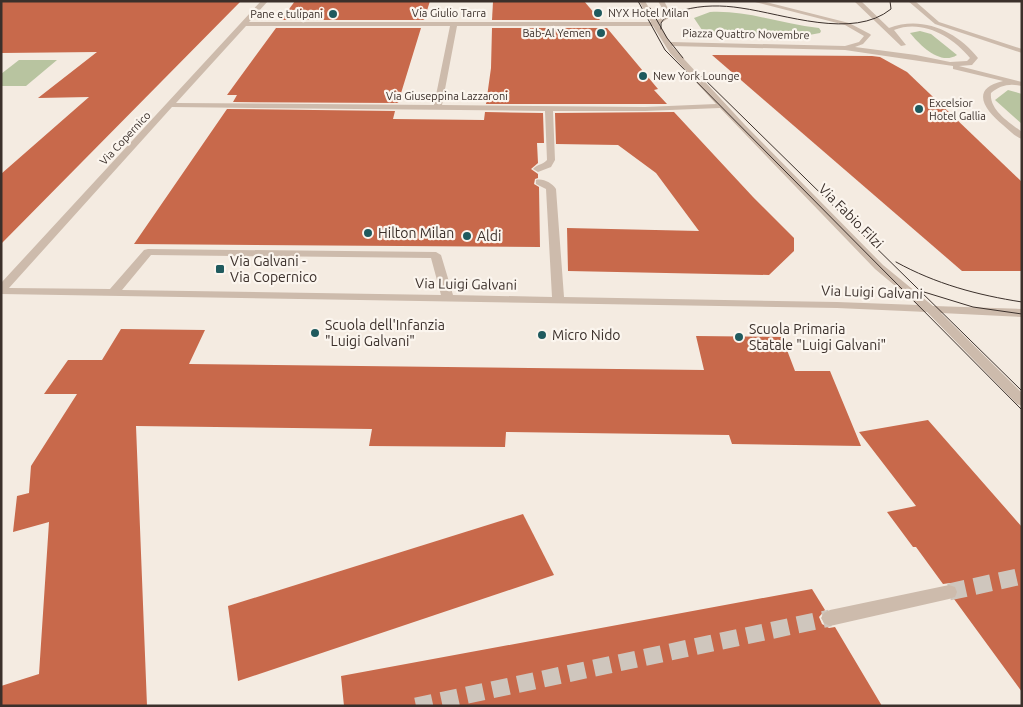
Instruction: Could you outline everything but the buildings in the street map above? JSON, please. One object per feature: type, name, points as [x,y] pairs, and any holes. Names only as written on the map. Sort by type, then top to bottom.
[{"type":"street","name":"Via Copernico","points":[[1,290],[265,1]]},
{"type":"street","name":"Piazza Quattro Novembre","points":[[642,1],[666,44],[845,48],[916,57],[944,64],[965,64],[971,62],[974,58],[936,26],[911,1]]},
{"type":"street","points":[[654,24],[670,16],[661,1]]},
{"type":"street","name":"Piazza Quattro Novembre","points":[[754,1],[847,24],[862,30],[868,35],[868,38],[861,43],[845,48]]},
{"type":"street","name":"Piazza Quattro Novembre","points":[[857,1],[916,57]]},
{"type":"street","points":[[438,108],[454,23]]},
{"type":"street","name":"Via Giulio Tarra","points":[[243,24],[654,24]]},
{"type":"street","name":"Piazza Quattro Novembre","points":[[903,45],[890,30],[894,27],[936,26]]},
{"type":"street","points":[[936,26],[1022,51]]},
{"type":"street","points":[[947,34],[1022,59]]},
{"type":"street","name":"Via Fabio Filzi","points":[[666,44],[722,106],[879,267],[931,310],[1022,401]]},
{"type":"street","points":[[944,64],[1022,84]]},
{"type":"street","points":[[1012,82],[992,87],[985,100],[992,110],[1022,137]]},
{"type":"street","name":"Via Giuseppina Lazzaroni","points":[[171,105],[655,109],[722,106]]},
{"type":"street","points":[[538,168],[548,165],[551,160],[549,108]]},
{"type":"street","points":[[538,182],[549,186],[551,189],[558,300]]},
{"type":"street","points":[[113,293],[148,252],[436,255],[448,299]]},
{"type":"street","name":"Via Luigi Galvani","points":[[1,290],[837,305],[1022,312]]},
{"type":"street","points":[[830,618],[948,592]]},
{"type":"green space","points":[[710,12],[751,15],[819,28],[821,31],[820,33],[809,35],[704,33],[694,18]]},
{"type":"green space","points":[[920,31],[931,34],[957,55],[951,58],[944,58],[931,53],[910,33]]},
{"type":"green space","points":[[19,60],[57,60],[26,86],[1,86],[1,74]]},
{"type":"green space","points":[[1008,90],[1022,94],[1022,124],[995,100]]},
{"type":"tunnel","points":[[949,592],[1022,576]]},
{"type":"tunnel","points":[[416,706],[830,618]]},
{"type":"tram line","points":[[638,1],[665,50],[1022,410]]},
{"type":"tram line","points":[[661,27],[663,20],[674,13],[691,8],[712,6],[741,8],[818,22],[858,23],[875,18],[891,9],[890,1]]},
{"type":"tram line","points":[[650,8],[661,27]]},
{"type":"tram line","points":[[661,27],[683,58]]},
{"type":"tram line","points":[[697,72],[1022,391]]},
{"type":"tram line","points":[[896,262],[926,277],[957,288],[1022,302]]},
{"type":"tram line","points":[[924,292],[973,307],[1022,314]]},
{"type":"place","name":"NYX Hotel Milan","points":[[598,13]]},
{"type":"place","name":"Pane e tulipani","points":[[333,14]]},
{"type":"place","name":"Bab-Al Yemen","points":[[601,33]]},
{"type":"place","name":"New York Lounge","points":[[643,76]]},
{"type":"place","name":"Excelsior Hotel Gallia","points":[[919,109]]},
{"type":"place","name":"Hilton Milan","points":[[368,233]]},
{"type":"place","name":"Aldi","points":[[467,236]]},
{"type":"place","name":"Via Galvani - Via Copernico","points":[[220,269]]},
{"type":"place","name":"Scuola dell'Infanzia \"Luigi Galvani\"","points":[[315,333]]},
{"type":"place","name":"Micro Nido","points":[[542,335]]},
{"type":"place","name":"Scuola Primaria Statale \"Luigi Galvani\"","points":[[739,337]]}]
